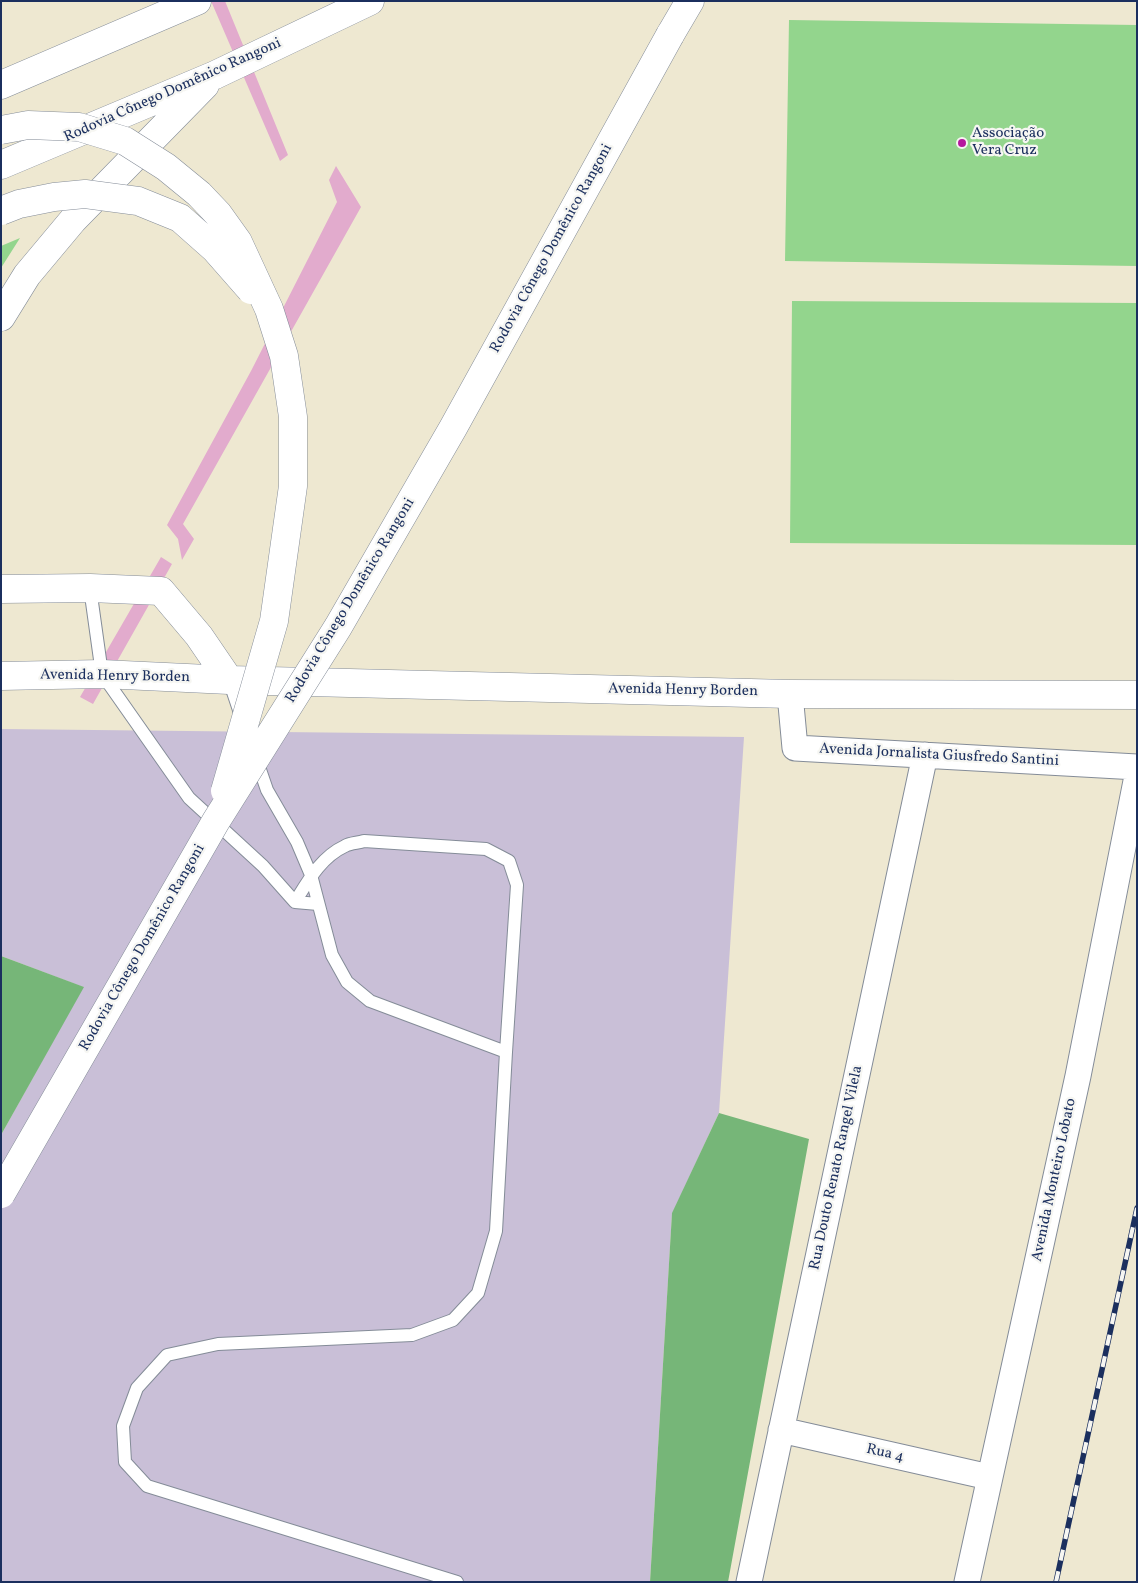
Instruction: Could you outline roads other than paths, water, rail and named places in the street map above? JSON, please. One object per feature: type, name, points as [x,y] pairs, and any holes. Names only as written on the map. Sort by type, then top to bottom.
[{"type":"main road","points":[[1,85],[197,1]]},
{"type":"main road","name":"Rodovia Cônego Domênico Rangoni","points":[[1,165],[215,75],[370,1]]},
{"type":"main road","name":"Rodovia Cônego Domênico Rangoni","points":[[1,1194],[216,822],[338,626],[453,428],[690,1]]},
{"type":"main road","points":[[1,317],[27,275],[73,220],[215,75]]},
{"type":"main road","points":[[1,130],[28,125],[78,127],[126,141],[166,167],[199,194],[218,214],[238,242],[269,309],[284,356],[293,417],[293,486],[274,621],[216,822]]},
{"type":"main road","points":[[1,211],[19,204],[54,197],[85,194],[138,201],[180,218],[215,249],[269,309]]},
{"type":"main road","points":[[1,589],[90,588],[161,591],[199,636],[229,680]]},
{"type":"main road","name":"Avenida Henry Borden","points":[[1,676],[102,674],[229,680],[790,694],[1137,695]]},
{"type":"street","name":"Avenida Jornalista Giusfredo Santini","points":[[790,694],[795,748],[1137,767]]},
{"type":"street","name":"Rua Douto Renato Rangel Vilela","points":[[749,1582],[925,755]]},
{"type":"street","name":"Avenida Monteiro Lobato","points":[[967,1582],[1078,1076],[1137,776]]},
{"type":"street","name":"Rua 4","points":[[781,1430],[989,1477]]},
{"type":"lane","points":[[90,588],[102,674],[189,798],[263,866],[295,902],[318,904]]},
{"type":"lane","points":[[229,680],[267,790],[297,842],[311,875],[332,955],[347,982],[370,1001],[506,1052]]},
{"type":"lane","points":[[295,902],[311,875],[331,854],[346,845],[364,841],[486,849],[509,861],[517,884],[496,1231],[478,1293],[453,1320],[412,1335],[218,1344],[167,1355],[138,1388],[123,1426],[125,1462],[147,1486],[457,1582]]},
{"type":"railway","points":[[1056,1582],[1137,1208]]},
{"type":"place","name":"Associação Vera Cruz","points":[[962,143]]}]
